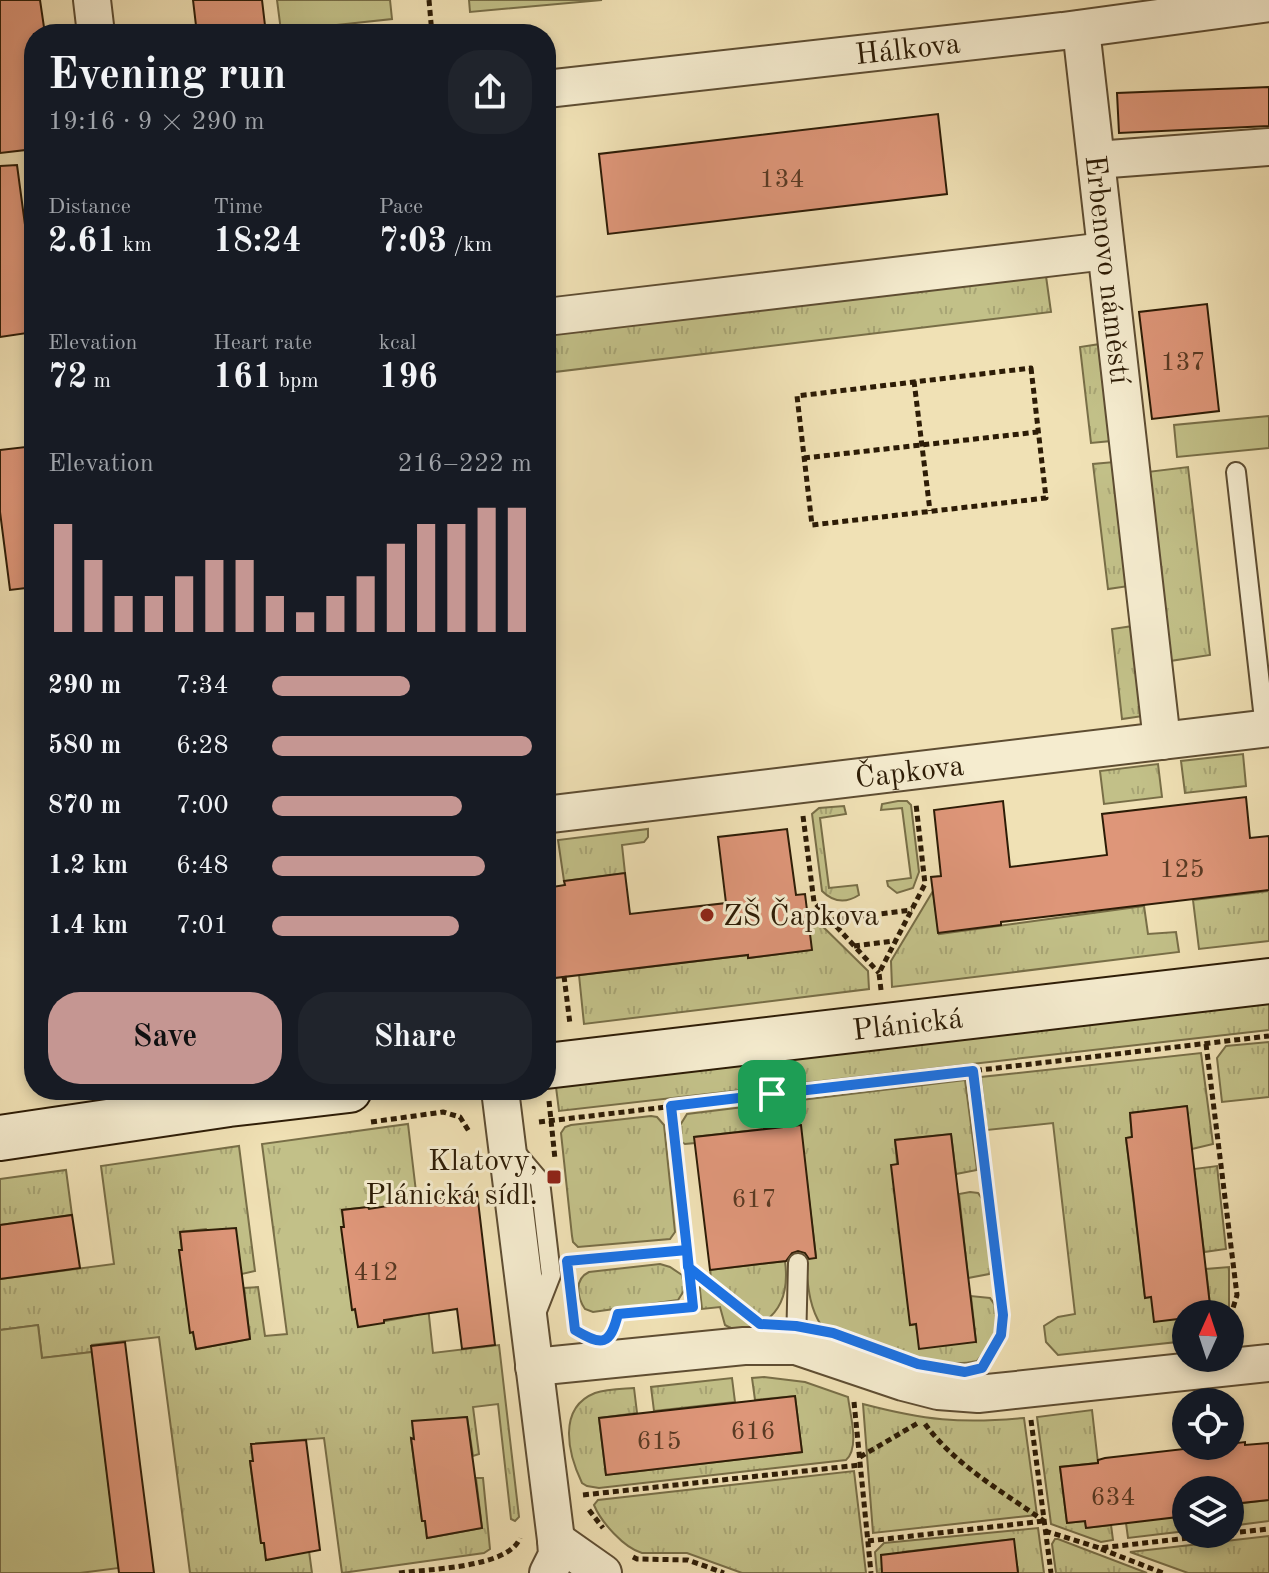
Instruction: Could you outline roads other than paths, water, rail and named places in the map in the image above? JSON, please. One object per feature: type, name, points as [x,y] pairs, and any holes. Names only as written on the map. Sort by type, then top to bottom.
[{"type":"main road","name":"Plánická","points":[[556,1055],[906,1026],[1269,981]]},
{"type":"main road","points":[[0,1138],[211,1100]]},
{"type":"main road","points":[[266,1100],[353,1107]]},
{"type":"street","points":[[92,0],[95,24]]},
{"type":"street","name":"Hálkova","points":[[556,88],[1081,29],[1269,3]]},
{"type":"street","points":[[1081,29],[1096,160]]},
{"type":"street","name":"Erbenovo náměstí","points":[[1162,741],[1096,160],[1269,147]]},
{"type":"street","points":[[556,316],[1106,251]]},
{"type":"street","name":"Čapkova","points":[[556,814],[1267,728]]},
{"type":"street","points":[[499,1100],[495,1137],[534,1367],[542,1547],[615,1555]]},
{"type":"street","points":[[534,1367],[744,1346],[796,1336],[915,1385],[938,1391],[978,1394],[1269,1363]]},
{"type":"lane","points":[[1236,472],[1267,728]]},
{"type":"lane","points":[[796,1336],[798,1263]]},
{"type":"place","name":"ZŠ Čapkova","points":[[707,915]]},
{"type":"place","name":"Klatovy, Plánická sídl.","points":[[554,1177]]}]
